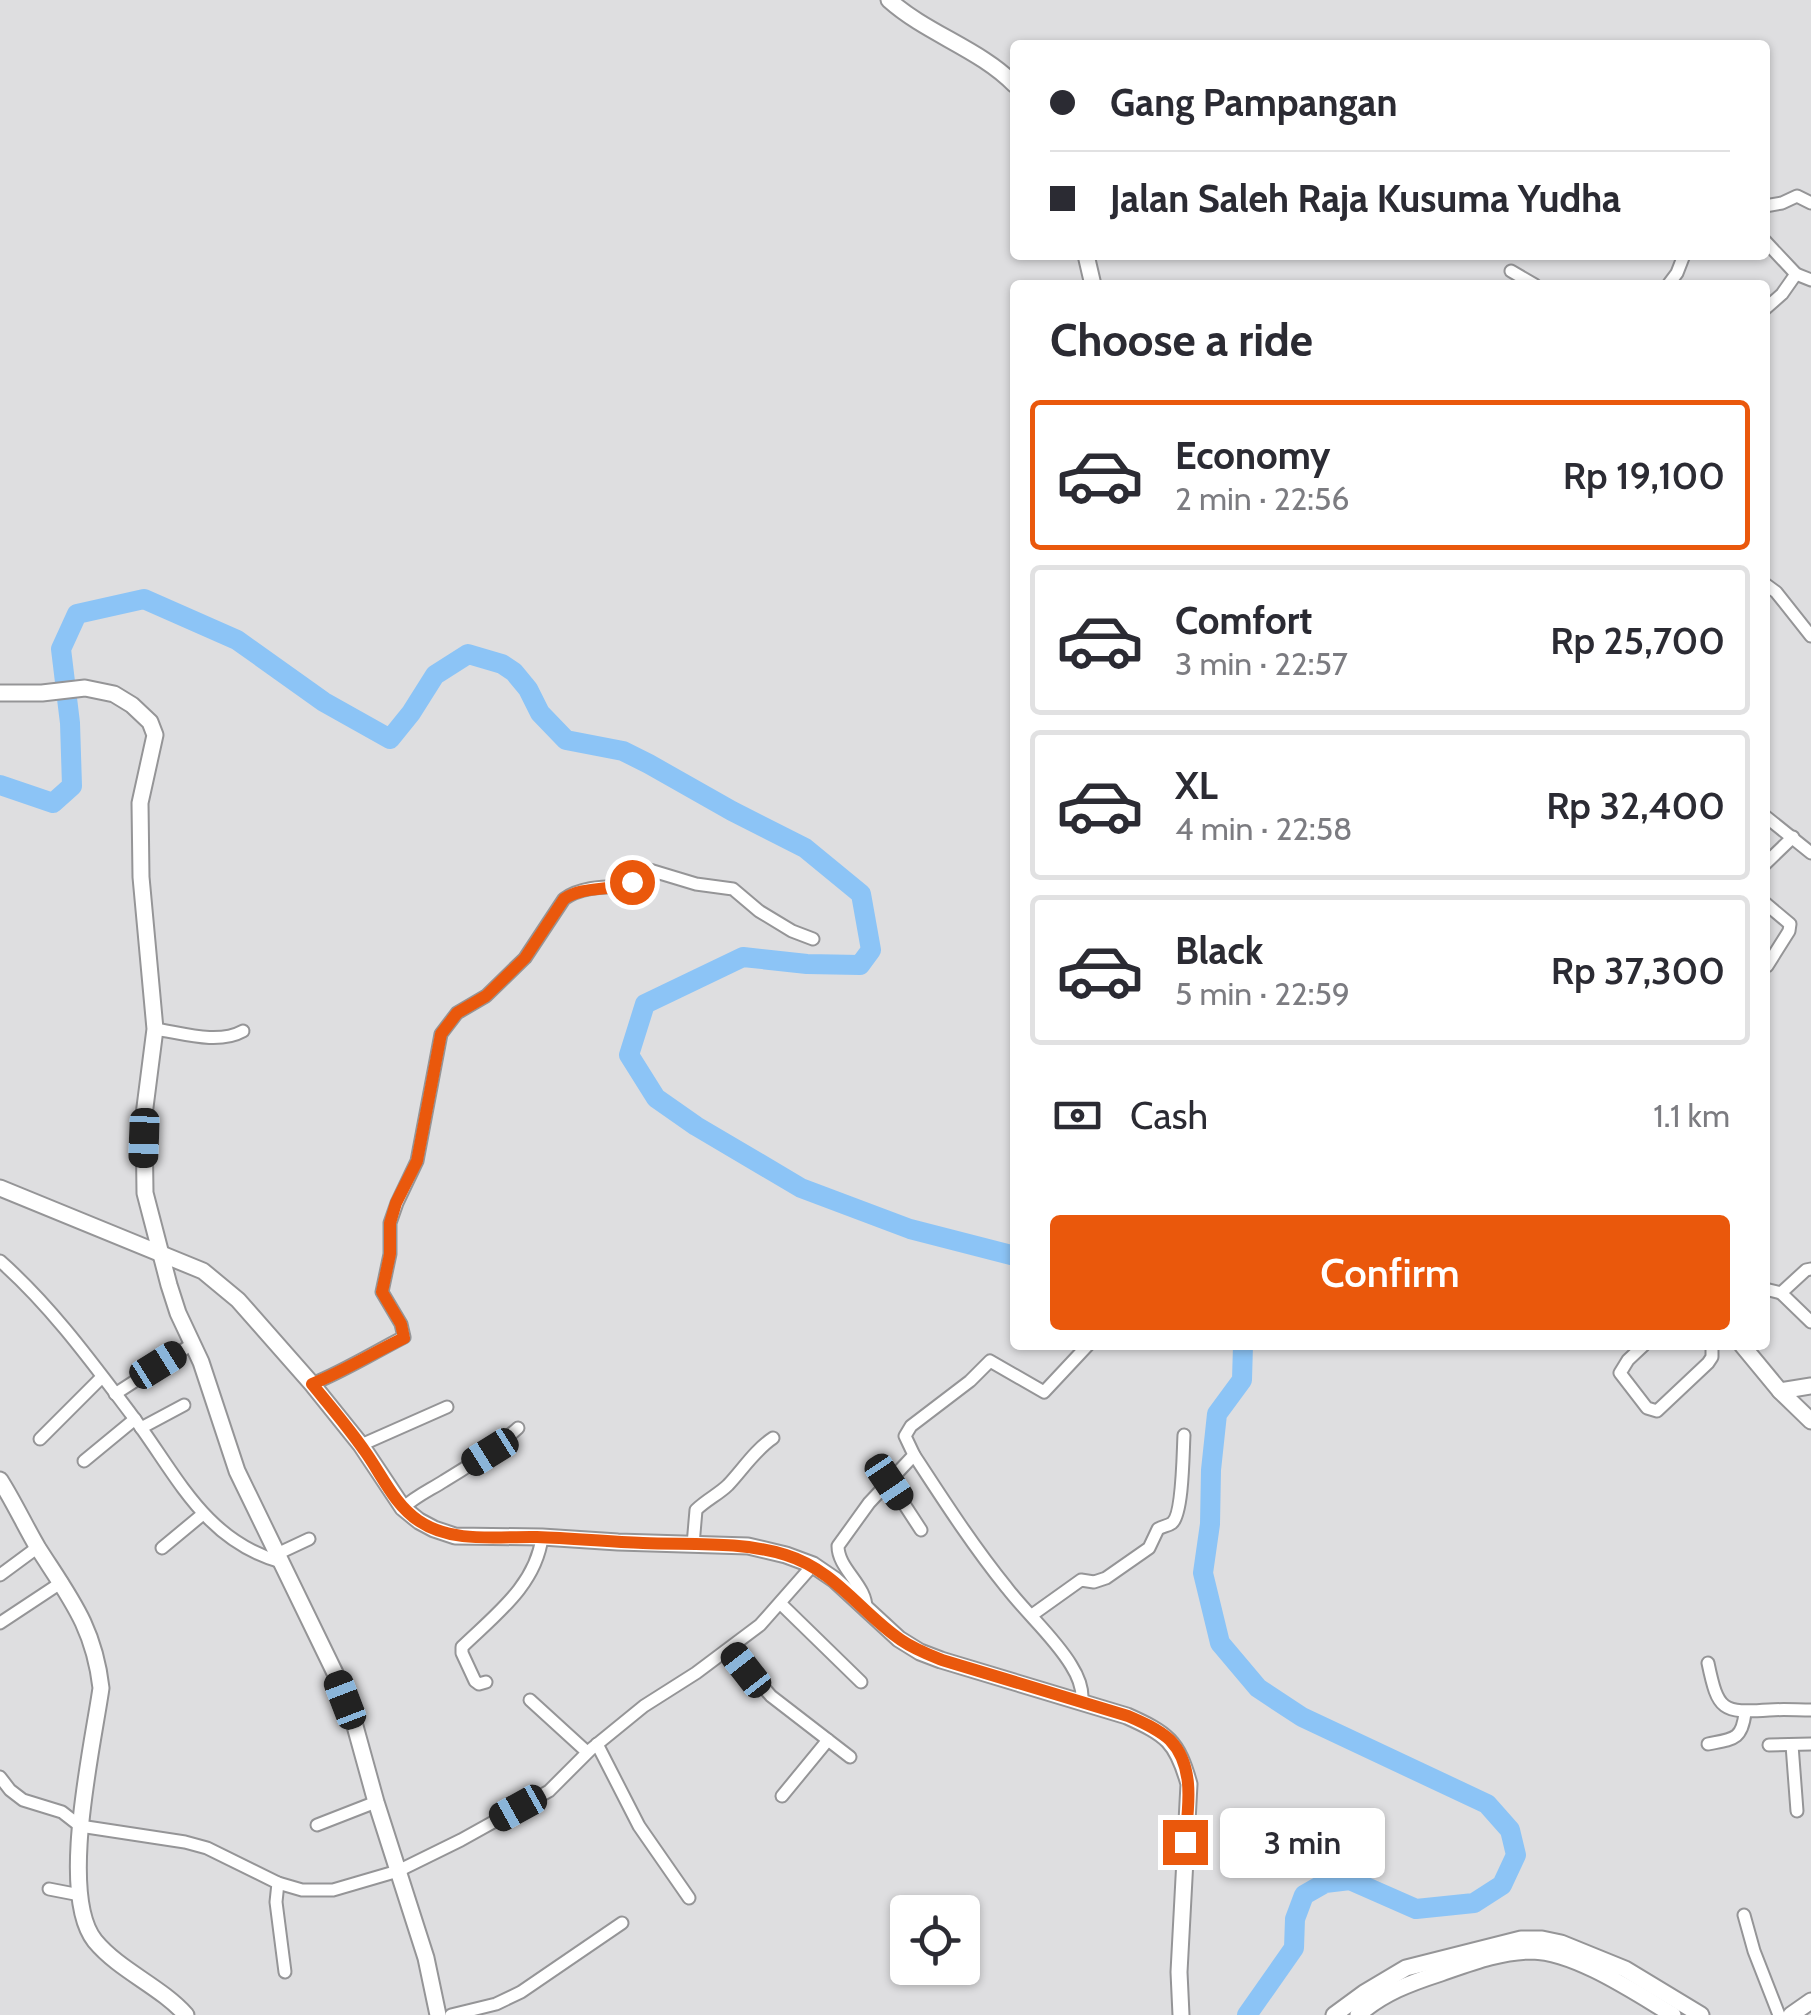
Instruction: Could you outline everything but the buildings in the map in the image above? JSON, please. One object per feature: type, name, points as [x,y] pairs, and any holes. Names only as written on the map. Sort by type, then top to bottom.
[{"type":"street","points":[[888,0],[1010,80]]},
{"type":"street","points":[[1770,205],[1797,196],[1811,203]]},
{"type":"street","points":[[1770,246],[1796,274],[1811,280]]},
{"type":"street","points":[[1511,271],[1526,280]]},
{"type":"street","points":[[1770,305],[1796,274]]},
{"type":"street","points":[[1770,588],[1811,636]]},
{"type":"street","points":[[0,693],[85,688],[114,694],[150,722],[154,735],[140,803],[155,1029],[144,1116],[144,1193],[178,1312],[201,1362],[238,1471],[335,1673],[355,1726],[426,1958],[438,2015]]},
{"type":"street","points":[[1770,820],[1811,853]]},
{"type":"street","points":[[1770,859],[1793,837]]},
{"type":"street","points":[[312,1384],[404,1338],[401,1324],[382,1292],[390,1254],[390,1223],[417,1161],[441,1034],[457,1013],[486,996],[525,958],[564,899],[595,888],[628,886],[638,870],[644,868],[696,884],[733,889],[760,911],[813,939]]},
{"type":"street","points":[[1770,907],[1790,924],[1770,961]]},
{"type":"street","points":[[155,1029],[217,1038],[243,1031]]},
{"type":"street","points":[[0,1188],[203,1272],[238,1300],[312,1384],[362,1446],[403,1508],[419,1521],[454,1536],[748,1546],[786,1555],[835,1580],[898,1638],[931,1656],[1128,1716],[1172,1741],[1183,1760],[1189,1784],[1180,1956],[1182,2014]]},
{"type":"street","points":[[0,1261],[55,1318],[138,1423],[188,1496],[220,1531],[245,1549],[279,1558],[310,1539]]},
{"type":"street","points":[[1781,1293],[1811,1269]]},
{"type":"street","points":[[1770,1290],[1781,1293],[1811,1322]]},
{"type":"street","points":[[115,1394],[186,1348]]},
{"type":"street","points":[[1082,1701],[1083,1690],[1071,1664],[961,1528],[905,1436],[911,1426],[970,1381],[988,1362],[994,1361],[1044,1392],[1083,1350]]},
{"type":"street","points":[[1639,1350],[1620,1373],[1648,1408],[1657,1411],[1708,1363],[1714,1350]]},
{"type":"street","points":[[1746,1350],[1780,1391],[1811,1418]]},
{"type":"street","points":[[40,1439],[102,1377]]},
{"type":"street","points":[[1780,1391],[1811,1390],[1811,1418]]},
{"type":"street","points":[[84,1461],[138,1423],[184,1405]]},
{"type":"street","points":[[362,1446],[447,1407]]},
{"type":"street","points":[[403,1508],[416,1496],[490,1452],[518,1428]]},
{"type":"street","points":[[1032,1615],[1081,1580],[1094,1582],[1106,1578],[1149,1548],[1158,1528],[1172,1524],[1179,1505],[1184,1436]]},
{"type":"street","points":[[693,1545],[696,1510],[724,1489],[760,1447],[773,1438]]},
{"type":"street","points":[[866,1611],[868,1604],[861,1588],[837,1552],[869,1503],[914,1456]]},
{"type":"street","points":[[0,1480],[82,1616],[94,1645],[101,1688],[80,1826],[80,1895],[88,1930],[96,1942],[186,2015]]},
{"type":"street","points":[[889,1482],[921,1530]]},
{"type":"street","points":[[162,1548],[203,1514]]},
{"type":"street","points":[[486,1682],[475,1682],[462,1647],[516,1597],[541,1548],[542,1537]]},
{"type":"street","points":[[0,1575],[38,1547]]},
{"type":"street","points":[[0,1777],[23,1800],[62,1812],[80,1826],[185,1842],[207,1848],[278,1883],[302,1890],[333,1890],[398,1871],[549,1790],[644,1706],[696,1674],[760,1625],[813,1566]]},
{"type":"street","points":[[0,1623],[62,1582]]},
{"type":"street","points":[[781,1604],[861,1682]]},
{"type":"street","points":[[730,1649],[772,1696],[850,1758]]},
{"type":"street","points":[[1708,1663],[1712,1685],[1729,1710],[1811,1710]]},
{"type":"street","points":[[530,1700],[592,1748],[689,1898]]},
{"type":"street","points":[[1708,1744],[1738,1736],[1745,1713]]},
{"type":"street","points":[[782,1796],[828,1740]]},
{"type":"street","points":[[1769,1745],[1811,1744]]},
{"type":"street","points":[[1792,1745],[1797,1811]]},
{"type":"street","points":[[317,1825],[376,1802]]},
{"type":"street","points":[[278,1883],[276,1902],[285,1972]]},
{"type":"street","points":[[49,1889],[80,1895]]},
{"type":"street","points":[[1744,1916],[1779,2015]]},
{"type":"street","points":[[451,2015],[496,2004],[521,1992],[622,1923]]},
{"type":"street","points":[[1334,2015],[1406,1968],[1521,1940],[1542,1939],[1562,1943],[1625,1970],[1701,2015]]},
{"type":"street","points":[[1358,2015],[1395,1989],[1506,1953],[1532,1951],[1594,1970],[1673,2015]]},
{"type":"street","points":[[1790,2015],[1811,2001]]},
{"type":"waterway","points":[[0,785],[53,803],[72,786],[70,723],[61,649],[77,614],[144,599],[237,640],[324,702],[390,739],[435,675],[468,654],[502,664],[514,672],[540,713],[566,740],[623,751],[649,764],[805,848],[861,894],[871,950],[860,965],[743,957],[645,1004],[629,1055],[656,1098],[801,1188],[910,1229],[1010,1255]]},
{"type":"waterway","points":[[1243,1350],[1242,1380],[1217,1414],[1211,1470],[1210,1524],[1203,1573],[1220,1643],[1258,1688],[1302,1717],[1487,1804],[1510,1830],[1516,1855],[1502,1885],[1474,1903],[1416,1909],[1350,1880],[1325,1883],[1304,1895],[1295,1919],[1294,1948],[1247,2015]]},
{"type":"route","points":[[632,882],[628,886],[572,893],[564,899],[525,958],[486,996],[457,1013],[441,1034],[417,1161],[390,1223],[390,1254],[382,1292],[401,1324],[404,1338],[312,1384],[362,1446],[403,1508],[434,1529],[454,1536],[748,1546],[786,1555],[835,1580],[866,1611],[920,1652],[1128,1716],[1153,1728],[1172,1741],[1183,1760],[1189,1784],[1185,1842]]}]
